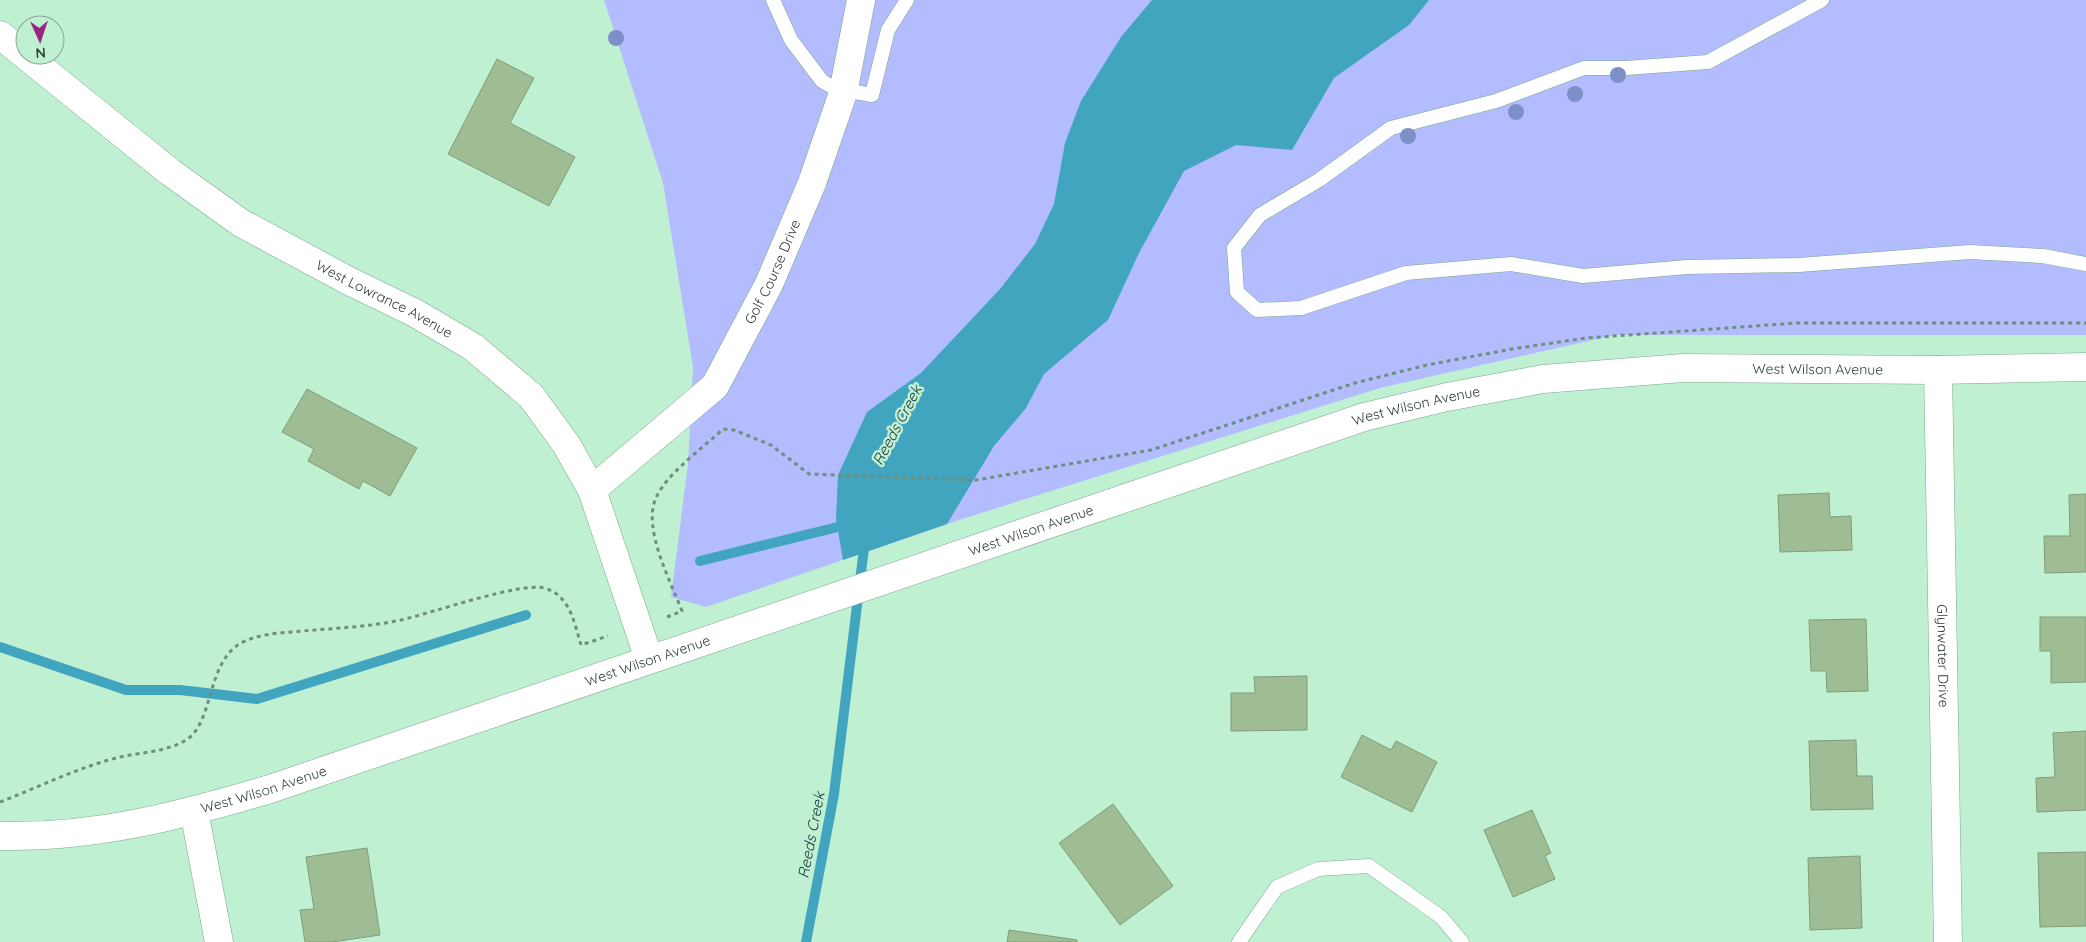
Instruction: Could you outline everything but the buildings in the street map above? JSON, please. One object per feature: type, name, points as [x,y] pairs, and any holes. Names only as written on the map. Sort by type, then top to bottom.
[{"type":"street","name":"Golf Course Drive","points":[[592,490],[715,386],[769,284],[812,183],[844,91],[861,0]]},
{"type":"street","name":"West Lowrance Avenue","points":[[0,35],[170,172],[241,223],[349,282],[415,313],[473,347],[530,396],[566,444],[592,490],[649,659]]},
{"type":"street","name":"West Wilson Avenue","points":[[0,836],[106,830],[194,811],[270,789],[1364,418],[1457,396],[1543,379],[1683,368],[1938,370],[2086,368]]},
{"type":"street","name":"Glynwater Drive","points":[[1938,370],[1948,942]]},
{"type":"street","points":[[194,811],[218,942]]},
{"type":"lane","points":[[773,0],[791,40],[822,81],[844,91],[872,94],[888,30],[907,0]]},
{"type":"lane","points":[[1822,0],[1708,62],[1626,68],[1584,68],[1496,101],[1391,128],[1319,180],[1260,215],[1234,248],[1237,292],[1257,310],[1301,308],[1406,272],[1511,264],[1583,276],[1687,267],[1798,265],[1970,252],[2043,256],[2086,264]]},
{"type":"lane","points":[[1238,942],[1277,887],[1318,869],[1369,866],[1441,917],[1462,942]]},
{"type":"path","points":[[673,615],[682,611],[655,540],[652,521],[655,498],[668,480],[723,430],[734,430],[771,445],[809,474],[976,480],[1004,474]]},
{"type":"path","points":[[0,802],[120,757],[171,748],[188,738],[200,723],[215,678],[225,658],[240,644],[262,635],[386,623],[429,614],[521,588],[542,588],[558,593],[569,608],[581,645],[590,642]]},
{"type":"shaded area","points":[[604,0],[2086,0],[2086,335],[1615,335],[1380,388],[962,519],[706,607],[671,597],[688,464],[693,367],[663,183]]},
{"type":"water","points":[[1152,0],[1429,0],[1409,25],[1334,78],[1292,150],[1236,145],[1184,171],[1139,253],[1108,320],[1044,374],[1026,408],[994,446],[947,524],[843,560],[836,519],[838,475],[867,412],[921,373],[1000,289],[1035,244],[1054,204],[1065,143],[1081,101],[1121,37]]},
{"type":"waterway","points":[[700,561],[850,524]]},
{"type":"waterway","name":"Reeds Creek","points":[[806,942],[834,794],[865,540]]},
{"type":"waterway","points":[[0,647],[126,690],[180,690],[257,699],[526,615]]}]
